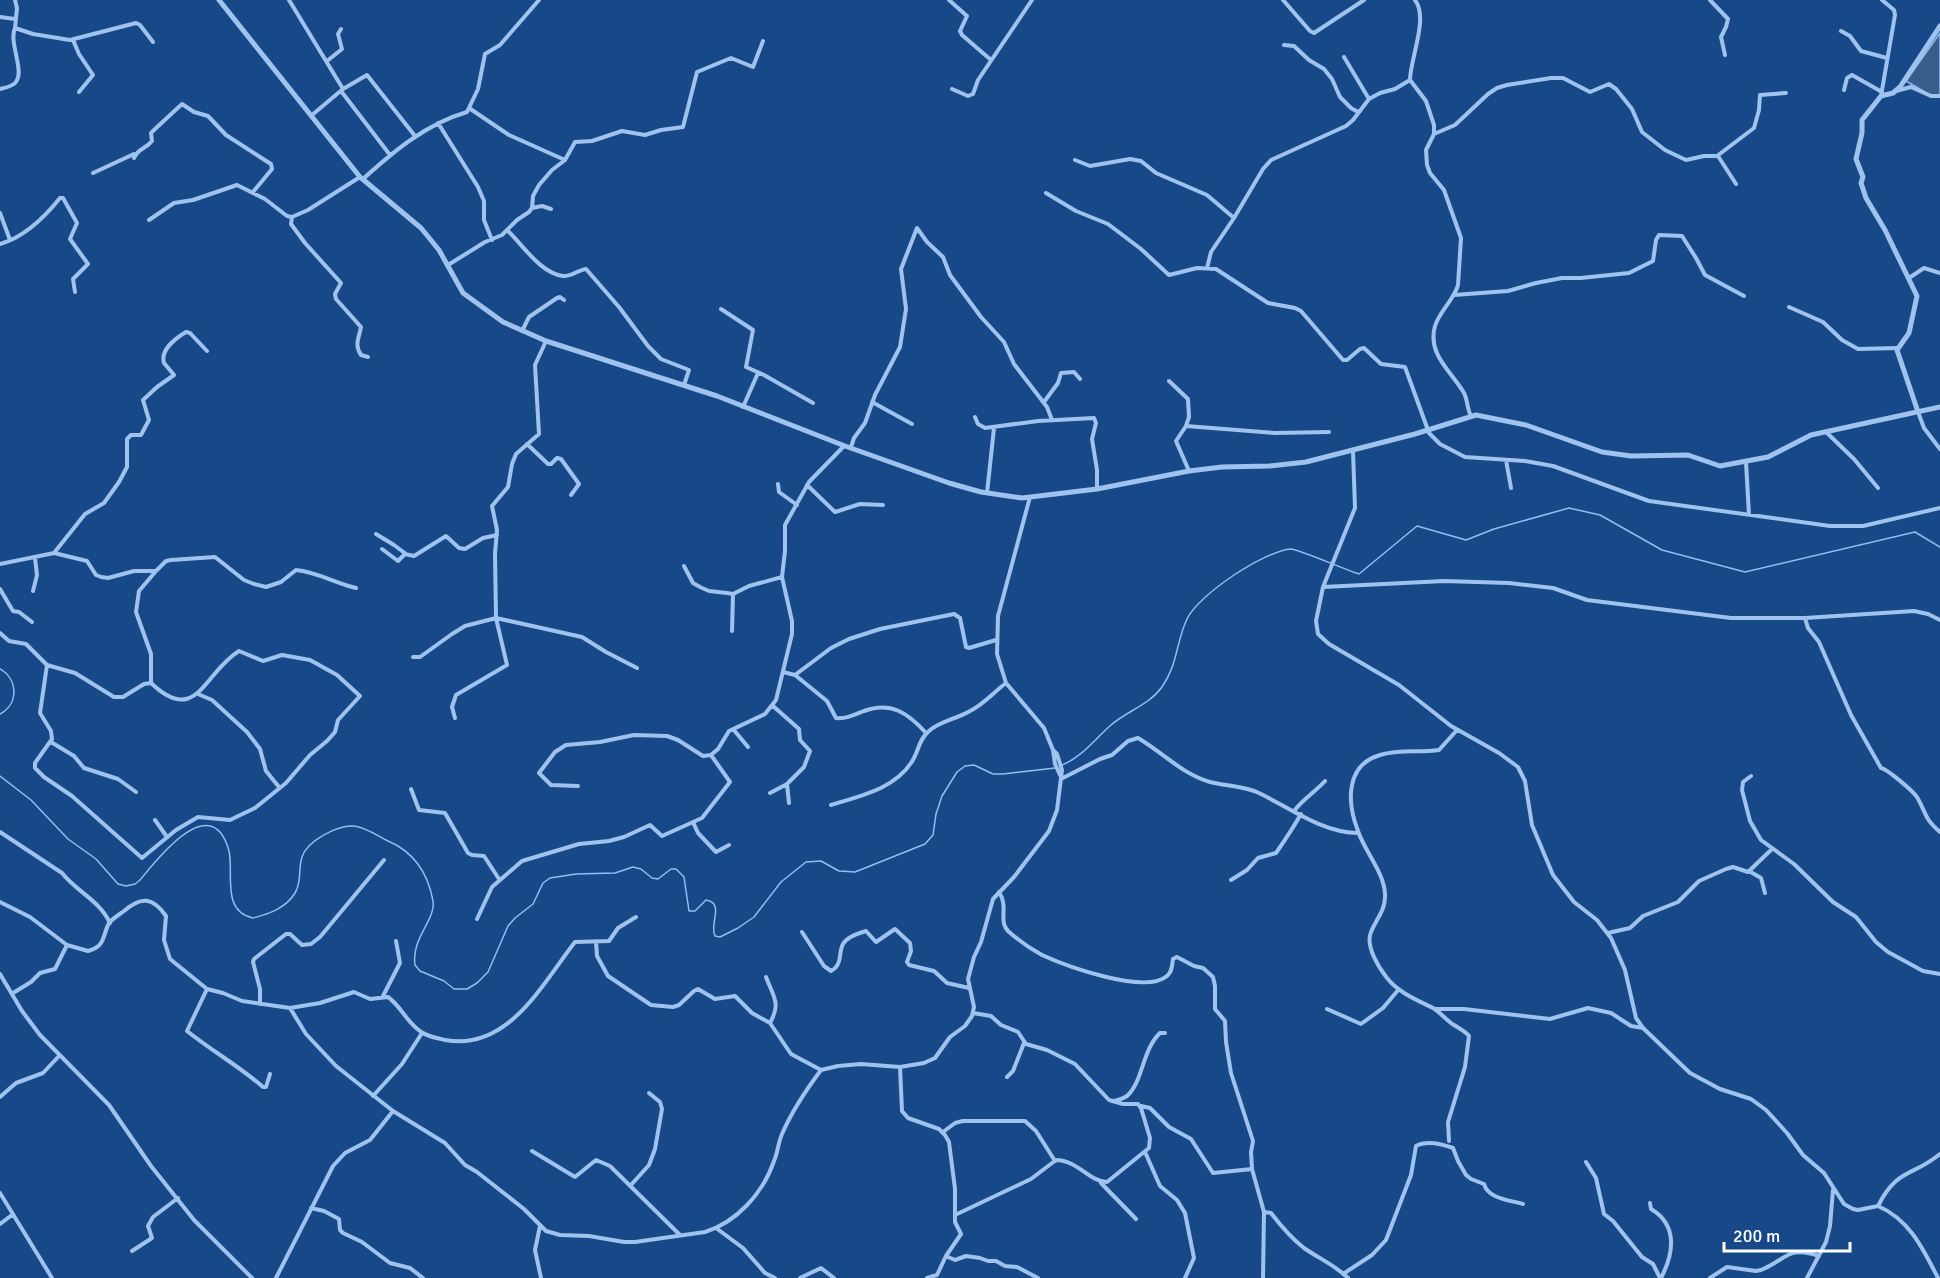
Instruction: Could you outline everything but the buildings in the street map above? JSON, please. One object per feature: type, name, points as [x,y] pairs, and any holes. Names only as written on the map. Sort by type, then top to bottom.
[{"type":"street","points":[[0,89],[15,84],[19,76],[12,37],[15,28],[15,0]]},
{"type":"street","points":[[219,0],[362,179],[421,228],[436,245],[463,292],[503,322],[546,341],[684,385],[848,447],[949,483],[987,493],[1030,497],[1097,489],[1189,471],[1306,462],[1353,451],[1471,416],[1518,423],[1611,454],[1631,456],[1684,454],[1716,466],[1774,455],[1808,436],[1940,407]]},
{"type":"street","points":[[289,0],[342,90],[390,155]]},
{"type":"street","points":[[149,220],[174,203],[193,200],[237,185],[253,192],[286,216],[292,218],[308,210],[362,179],[415,136],[438,123],[467,112],[481,78],[485,54],[500,45],[539,0]]},
{"type":"street","points":[[949,0],[967,16],[960,32],[962,35],[992,60]]},
{"type":"street","points":[[952,89],[968,96],[972,95],[978,80],[1032,0]]},
{"type":"street","points":[[1282,0],[1314,33],[1364,0]]},
{"type":"street","points":[[1415,0],[1419,10],[1418,36],[1410,80],[1428,104],[1434,134],[1426,150],[1427,165],[1430,173],[1444,190],[1461,237],[1458,285],[1439,315],[1434,328],[1434,346],[1440,362],[1463,392],[1471,416]]},
{"type":"street","points":[[1710,0],[1728,19],[1721,37],[1725,55]]},
{"type":"street","points":[[1882,0],[1892,7],[1894,12],[1887,58],[1881,94],[1863,117],[1856,159],[1863,177],[1861,183],[1866,198],[1915,289],[1916,301],[1909,333],[1898,348],[1898,357],[1924,428],[1940,449]]},
{"type":"street","points":[[0,16],[15,19]]},
{"type":"street","points":[[15,28],[44,36],[73,40],[136,23],[153,42]]},
{"type":"street","points":[[1896,91],[1940,26]]},
{"type":"street","points":[[327,61],[342,49],[338,34],[341,29]]},
{"type":"street","points":[[1841,31],[1850,36],[1861,51],[1887,58]]},
{"type":"street","points":[[73,40],[93,75],[79,92]]},
{"type":"street","points":[[532,208],[533,196],[539,185],[552,170],[565,160],[576,142],[592,141],[622,131],[645,135],[683,127],[697,72],[731,58],[753,67],[763,41]]},
{"type":"street","points":[[1284,45],[1294,46],[1309,60],[1324,69],[1332,79],[1340,97],[1358,112]]},
{"type":"street","points":[[1344,57],[1369,99]]},
{"type":"street","points":[[1844,90],[1847,78],[1852,75],[1881,94],[1911,87],[1926,95],[1940,96]]},
{"type":"street","points":[[312,115],[342,90],[362,77],[368,76],[415,136]]},
{"type":"street","points":[[1434,134],[1455,125],[1499,87],[1563,78],[1588,92],[1607,84],[1614,86],[1632,109],[1641,131],[1654,142],[1686,160],[1717,156],[1754,128],[1760,95],[1786,93]]},
{"type":"street","points":[[1207,268],[1211,252],[1271,160],[1346,126],[1369,99],[1395,89],[1410,80]]},
{"type":"street","points":[[93,173],[134,156],[137,151],[151,144],[151,133],[182,104],[194,112],[208,116],[226,135],[272,166],[253,192]]},
{"type":"street","points":[[470,108],[515,138],[565,160]]},
{"type":"street","points":[[438,123],[478,187],[484,201],[484,219],[492,240]]},
{"type":"street","points":[[1717,156],[1736,184]]},
{"type":"street","points":[[1075,160],[1090,166],[1127,159],[1141,161],[1156,172],[1207,195],[1234,218]]},
{"type":"street","points":[[1046,193],[1076,211],[1108,224],[1141,249],[1169,275],[1207,268],[1216,269],[1270,304],[1298,309],[1343,360],[1347,360],[1364,348],[1381,364],[1405,367],[1428,430],[1440,444],[1465,457],[1525,461],[1553,466],[1649,501],[1830,526],[1851,527],[1940,508]]},
{"type":"street","points":[[0,244],[31,228],[48,214],[60,198],[63,198],[77,223],[70,238],[88,264],[73,279],[75,292]]},
{"type":"street","points":[[447,266],[502,235],[532,208],[542,206],[551,209]]},
{"type":"street","points":[[0,213],[10,240]]},
{"type":"street","points":[[292,218],[291,224],[303,241],[341,283],[335,294],[336,299],[361,327],[357,346],[361,355],[368,357]]},
{"type":"street","points":[[578,786],[551,785],[539,773],[555,752],[566,745],[657,734],[678,740],[703,756],[711,755],[727,733],[760,717],[773,705],[791,641],[792,626],[782,577],[785,525],[813,477],[848,447],[865,423],[872,402],[897,353],[903,338],[906,309],[901,269],[916,228],[943,257],[950,276],[981,317],[1004,342],[1014,363],[1044,402],[1052,420]]},
{"type":"street","points":[[507,230],[532,257],[549,270],[565,276],[586,269],[619,307],[648,346],[662,359],[689,370],[684,385]]},
{"type":"street","points":[[1453,295],[1508,291],[1536,282],[1562,278],[1633,272],[1653,261],[1659,235],[1682,236],[1705,275],[1744,296]]},
{"type":"street","points":[[1909,278],[1924,268],[1940,273]]},
{"type":"street","points":[[522,332],[529,317],[556,298],[560,297],[564,300]]},
{"type":"street","points":[[1789,307],[1823,322],[1842,340],[1858,349],[1898,348]]},
{"type":"street","points":[[721,309],[753,330],[745,366],[813,403]]},
{"type":"street","points":[[54,553],[85,514],[104,503],[124,474],[127,467],[127,439],[131,435],[141,435],[150,418],[143,400],[174,375],[164,363],[164,353],[174,340],[186,332],[190,333],[207,351]]},
{"type":"street","points":[[455,718],[452,708],[456,695],[507,665],[496,618],[496,535],[492,506],[508,487],[514,458],[540,432],[535,365],[546,341]]},
{"type":"street","points":[[1044,402],[1058,383],[1061,373],[1075,372],[1080,379]]},
{"type":"street","points":[[743,407],[758,373]]},
{"type":"street","points":[[1169,381],[1188,399],[1189,417],[1176,441],[1189,471]]},
{"type":"street","points":[[872,402],[912,424]]},
{"type":"street","points":[[975,417],[981,428],[1052,420],[1095,419],[1092,439],[1097,470],[1097,489]]},
{"type":"street","points":[[1186,426],[1275,433],[1329,432]]},
{"type":"street","points":[[987,493],[994,428]]},
{"type":"street","points":[[1826,432],[1854,459],[1878,488]]},
{"type":"street","points":[[527,444],[548,464],[557,458],[561,459],[579,484],[571,495]]},
{"type":"street","points":[[1353,451],[1356,508],[1326,577],[1316,621],[1318,634],[1329,645],[1399,685],[1457,730],[1499,753],[1521,770],[1532,825],[1553,875],[1574,902],[1597,920],[1608,933],[1620,955],[1636,1018],[1643,1028],[1690,1073],[1720,1089],[1751,1099],[1760,1105],[1787,1133],[1803,1155],[1824,1173],[1833,1190],[1848,1207],[1858,1209],[1878,1206],[1910,1229],[1938,1278]]},
{"type":"street","points":[[1506,460],[1511,488]]},
{"type":"street","points":[[1746,462],[1749,515]]},
{"type":"street","points":[[778,484],[779,492],[797,505]]},
{"type":"street","points":[[807,485],[835,512],[860,504],[883,505]]},
{"type":"street","points":[[596,942],[597,956],[608,976],[651,1005],[673,1007],[679,1005],[698,989],[715,999],[735,996],[752,1013],[771,1023],[791,1054],[820,1070],[861,1064],[900,1067],[924,1063],[935,1058],[950,1037],[966,1026],[973,1013],[973,997],[968,979],[993,899],[1014,877],[1049,831],[1057,810],[1061,778],[1053,750],[1044,728],[1006,683],[997,654],[996,640],[1000,604],[1030,497]]},
{"type":"street","points":[[376,534],[406,554],[414,556],[446,536],[459,548],[465,549],[483,538],[496,535]]},
{"type":"street","points":[[381,549],[398,561],[406,554]]},
{"type":"street","points":[[0,564],[54,553],[87,561],[96,575],[101,577],[156,571]]},
{"type":"street","points":[[151,683],[151,658],[136,609],[139,591],[168,560],[214,557],[254,584],[272,586],[285,580],[296,570],[315,573],[339,584],[356,588]]},
{"type":"street","points":[[33,591],[37,575],[35,558]]},
{"type":"street","points":[[684,566],[693,583],[700,587],[709,591],[733,594],[749,586],[782,577]]},
{"type":"street","points":[[1323,587],[1444,581],[1509,582],[1553,588],[1587,600],[1742,619],[1805,618],[1914,611],[1940,620]]},
{"type":"street","points":[[0,589],[13,611],[19,612],[32,622]]},
{"type":"street","points":[[732,631],[733,594]]},
{"type":"street","points":[[795,675],[831,648],[849,639],[880,629],[954,614],[960,618],[967,648],[996,640]]},
{"type":"street","points":[[413,657],[418,658],[465,626],[496,618],[582,637],[637,668]]},
{"type":"street","points":[[1805,618],[1809,630],[1819,642],[1848,708],[1881,768],[1887,770],[1914,793],[1927,820],[1940,832]]},
{"type":"street","points":[[0,633],[9,641],[26,644],[47,665],[75,674],[116,697],[126,696],[144,684],[151,683],[165,694],[176,699],[187,700],[198,694],[222,666],[239,651],[263,661],[282,655],[310,660],[337,675],[359,694],[359,698],[338,720],[333,735],[310,754],[301,767],[255,808],[234,819],[198,817],[167,837],[143,858],[72,796],[36,771],[35,764],[51,742],[51,731],[40,713],[47,665]]},
{"type":"street","points":[[783,672],[795,675],[827,701],[836,718],[849,717],[884,706],[912,717],[926,733]]},
{"type":"street","points":[[831,804],[859,797],[892,781],[910,765],[919,742],[926,733],[936,725],[972,711],[1006,683]]},
{"type":"street","points":[[198,694],[219,705],[247,732],[260,748],[266,771],[279,788]]},
{"type":"street","points":[[770,793],[787,784],[804,767],[810,751],[800,740],[799,729],[773,705]]},
{"type":"street","points":[[733,729],[748,747]]},
{"type":"street","points":[[1457,730],[1441,750],[1385,753],[1368,760],[1357,769],[1353,777],[1352,810],[1358,833],[1374,863],[1385,893],[1383,910],[1370,933],[1370,944],[1382,971],[1399,989],[1426,1006],[1436,1009],[1464,1009],[1550,1019],[1587,1008],[1611,1013],[1631,1026],[1643,1028]]},
{"type":"street","points":[[1061,778],[1112,756],[1128,741],[1138,738],[1168,760],[1210,782],[1256,792],[1324,826],[1349,833],[1358,833]]},
{"type":"street","points":[[51,742],[74,756],[84,768],[118,779],[136,792]]},
{"type":"street","points":[[477,919],[486,897],[499,879],[525,860],[579,844],[624,837],[650,825],[662,836],[702,818],[730,784],[728,777],[711,755]]},
{"type":"street","points":[[1751,776],[1743,782],[1742,790],[1754,829],[1761,840],[1794,864],[1831,900],[1856,917],[1876,942],[1888,952],[1923,970],[1940,974]]},
{"type":"street","points":[[1294,811],[1303,799],[1312,794],[1325,781]]},
{"type":"street","points":[[787,784],[789,803]]},
{"type":"street","points":[[411,789],[419,810],[445,813],[468,853],[484,856],[499,879]]},
{"type":"street","points":[[1231,880],[1247,870],[1258,858],[1276,853],[1301,814]]},
{"type":"street","points":[[155,820],[167,837]]},
{"type":"street","points":[[693,822],[698,833],[716,852],[729,845]]},
{"type":"street","points":[[0,832],[62,873],[69,882],[102,909],[110,923]]},
{"type":"street","points":[[1749,872],[1772,849]]},
{"type":"street","points":[[260,1004],[261,993],[254,959],[286,934],[290,934],[302,945],[313,943],[342,913],[384,860]]},
{"type":"street","points":[[1608,933],[1630,927],[1643,916],[1678,902],[1699,881],[1733,867],[1761,878],[1765,893]]},
{"type":"street","points":[[999,892],[1005,903],[1004,922],[1007,930],[1033,949],[1071,966],[1136,983],[1162,980],[1169,974],[1173,959],[1177,957],[1210,973],[1215,981],[1215,1009],[1225,1021],[1231,1073],[1253,1141],[1252,1169],[1264,1212],[1263,1278]]},
{"type":"street","points":[[0,902],[30,917],[67,945],[88,951],[95,948],[106,935],[110,923],[135,903],[155,902],[166,916],[164,940],[170,959],[207,988],[239,1000],[290,1008],[321,1003],[354,992],[370,999],[383,997],[391,999],[409,1022],[422,1033],[440,1039],[466,1042],[482,1038],[506,1027],[531,1000],[575,942],[609,941],[618,928],[636,917]]},
{"type":"street","points":[[802,932],[827,969],[831,971],[836,968],[846,941],[866,931],[876,942],[895,929],[910,944],[907,963],[920,969],[934,971],[947,983],[969,987]]},
{"type":"street","points":[[383,997],[400,963],[396,941]]},
{"type":"street","points":[[13,993],[31,982],[40,973],[55,969],[67,945]]},
{"type":"street","points":[[0,974],[32,1025],[59,1056],[109,1104],[151,1166],[215,1243],[252,1278]]},
{"type":"street","points":[[766,977],[777,1005],[776,1014],[771,1023]]},
{"type":"street","points":[[207,988],[187,1031],[235,1064],[263,1088],[266,1087],[270,1074]]},
{"type":"street","points":[[1327,1009],[1361,1024],[1383,1008],[1399,989]]},
{"type":"street","points":[[290,1008],[306,1034],[320,1050],[374,1096],[393,1112],[445,1143],[465,1164],[524,1209],[548,1233],[560,1236],[589,1236],[624,1242],[705,1232],[716,1228],[744,1209],[760,1188],[775,1161],[781,1137],[791,1116],[820,1070]]},
{"type":"street","points":[[1436,1009],[1469,1036],[1465,1067],[1448,1122],[1449,1141]]},
{"type":"street","points":[[973,1013],[992,1016],[1000,1026],[1017,1032],[1029,1046],[1047,1050],[1075,1064],[1109,1100],[1123,1104],[1137,1103],[1150,1108],[1169,1127],[1191,1139],[1213,1173],[1252,1169]]},
{"type":"street","points":[[374,1096],[402,1064],[422,1033]]},
{"type":"street","points":[[1114,1102],[1129,1094],[1138,1077],[1144,1056],[1154,1039],[1160,1033],[1165,1033]]},
{"type":"street","points":[[1007,1077],[1013,1071],[1024,1042]]},
{"type":"street","points":[[0,1097],[16,1083],[40,1074],[59,1056]]},
{"type":"street","points":[[900,1067],[902,1111],[908,1118],[936,1127],[943,1132],[950,1147],[955,1189],[955,1222],[961,1234],[946,1256],[938,1275],[927,1278]]},
{"type":"street","points":[[631,1185],[649,1165],[655,1149],[661,1105],[650,1094]]},
{"type":"street","points":[[1101,1182],[1109,1181],[1149,1148],[1150,1138],[1140,1106]]},
{"type":"street","points":[[276,1278],[337,1161],[350,1150],[370,1140],[393,1112]]},
{"type":"street","points":[[943,1132],[955,1123],[963,1121],[1025,1121],[1036,1131],[1055,1161]]},
{"type":"street","points":[[1343,1274],[1372,1256],[1385,1241],[1411,1175],[1416,1146],[1419,1144],[1434,1143],[1453,1148],[1463,1172],[1471,1179],[1481,1182],[1492,1195],[1523,1204]]},
{"type":"street","points":[[532,1150],[575,1177],[598,1160],[615,1170],[679,1234]]},
{"type":"street","points":[[1145,1152],[1160,1186],[1177,1200],[1185,1213],[1194,1258],[1185,1278]]},
{"type":"street","points":[[1878,1206],[1895,1180],[1940,1154]]},
{"type":"street","points":[[955,1215],[1032,1179],[1055,1161],[1065,1161],[1101,1182],[1136,1219]]},
{"type":"street","points":[[1586,1161],[1596,1178],[1604,1214],[1613,1221],[1642,1257],[1653,1264],[1661,1278]]},
{"type":"street","points":[[1807,1278],[1826,1242],[1830,1226],[1833,1190]]},
{"type":"street","points":[[0,1193],[52,1278]]},
{"type":"street","points":[[132,1251],[152,1238],[148,1226],[151,1220],[178,1198]]},
{"type":"street","points":[[1650,1203],[1651,1209],[1659,1213],[1670,1229],[1670,1256],[1661,1278]]},
{"type":"street","points":[[311,1208],[324,1211],[339,1219],[340,1230],[343,1233],[362,1242],[390,1263],[410,1268],[423,1278]]},
{"type":"street","points":[[1264,1212],[1272,1214],[1281,1227],[1306,1250],[1334,1266],[1348,1278]]},
{"type":"street","points":[[0,1224],[12,1215]]},
{"type":"street","points":[[540,1226],[535,1250],[541,1278]]},
{"type":"street","points":[[716,1228],[743,1248],[765,1273],[775,1278]]},
{"type":"street","points":[[1710,1278],[1727,1267],[1761,1270],[1792,1252],[1820,1256]]},
{"type":"street","points":[[946,1256],[955,1260],[966,1256],[988,1262],[996,1261],[1005,1266],[1017,1267],[1038,1278]]},
{"type":"street","points":[[800,1278],[820,1268],[834,1278]]},
{"type":"water","points":[[1940,33],[1940,95],[1930,95],[1906,81]]},
{"type":"waterway","points":[[1062,765],[1082,753],[1117,720],[1157,693],[1171,670],[1187,619],[1204,598],[1249,566],[1265,557],[1291,549],[1359,574],[1417,526],[1466,540],[1494,529],[1569,508],[1600,515],[1662,550],[1745,572],[1915,532],[1940,547]]},
{"type":"waterway","points":[[0,669],[10,679],[14,692],[11,704],[0,714]]},
{"type":"waterway","points":[[0,776],[31,800],[68,839],[96,859],[118,884],[126,886],[140,880],[184,834],[198,827],[210,826],[221,833],[229,851],[231,891],[236,908],[253,918],[277,910],[287,903],[295,893],[298,884],[302,857],[316,840],[331,831],[347,826],[367,830],[405,851],[412,857],[428,881],[433,908],[417,946],[415,965],[420,971],[444,981],[454,989],[467,989],[488,972],[508,926],[533,904],[543,883],[550,878],[576,874],[615,873],[633,867],[658,879],[671,869],[676,869],[684,877],[689,911],[695,911],[706,900],[715,905],[714,931],[715,936],[720,937],[754,917],[781,882],[806,862],[821,861],[839,871],[855,872],[925,844],[933,835],[942,796],[957,772],[965,766],[974,765],[993,774],[1055,768]]}]
